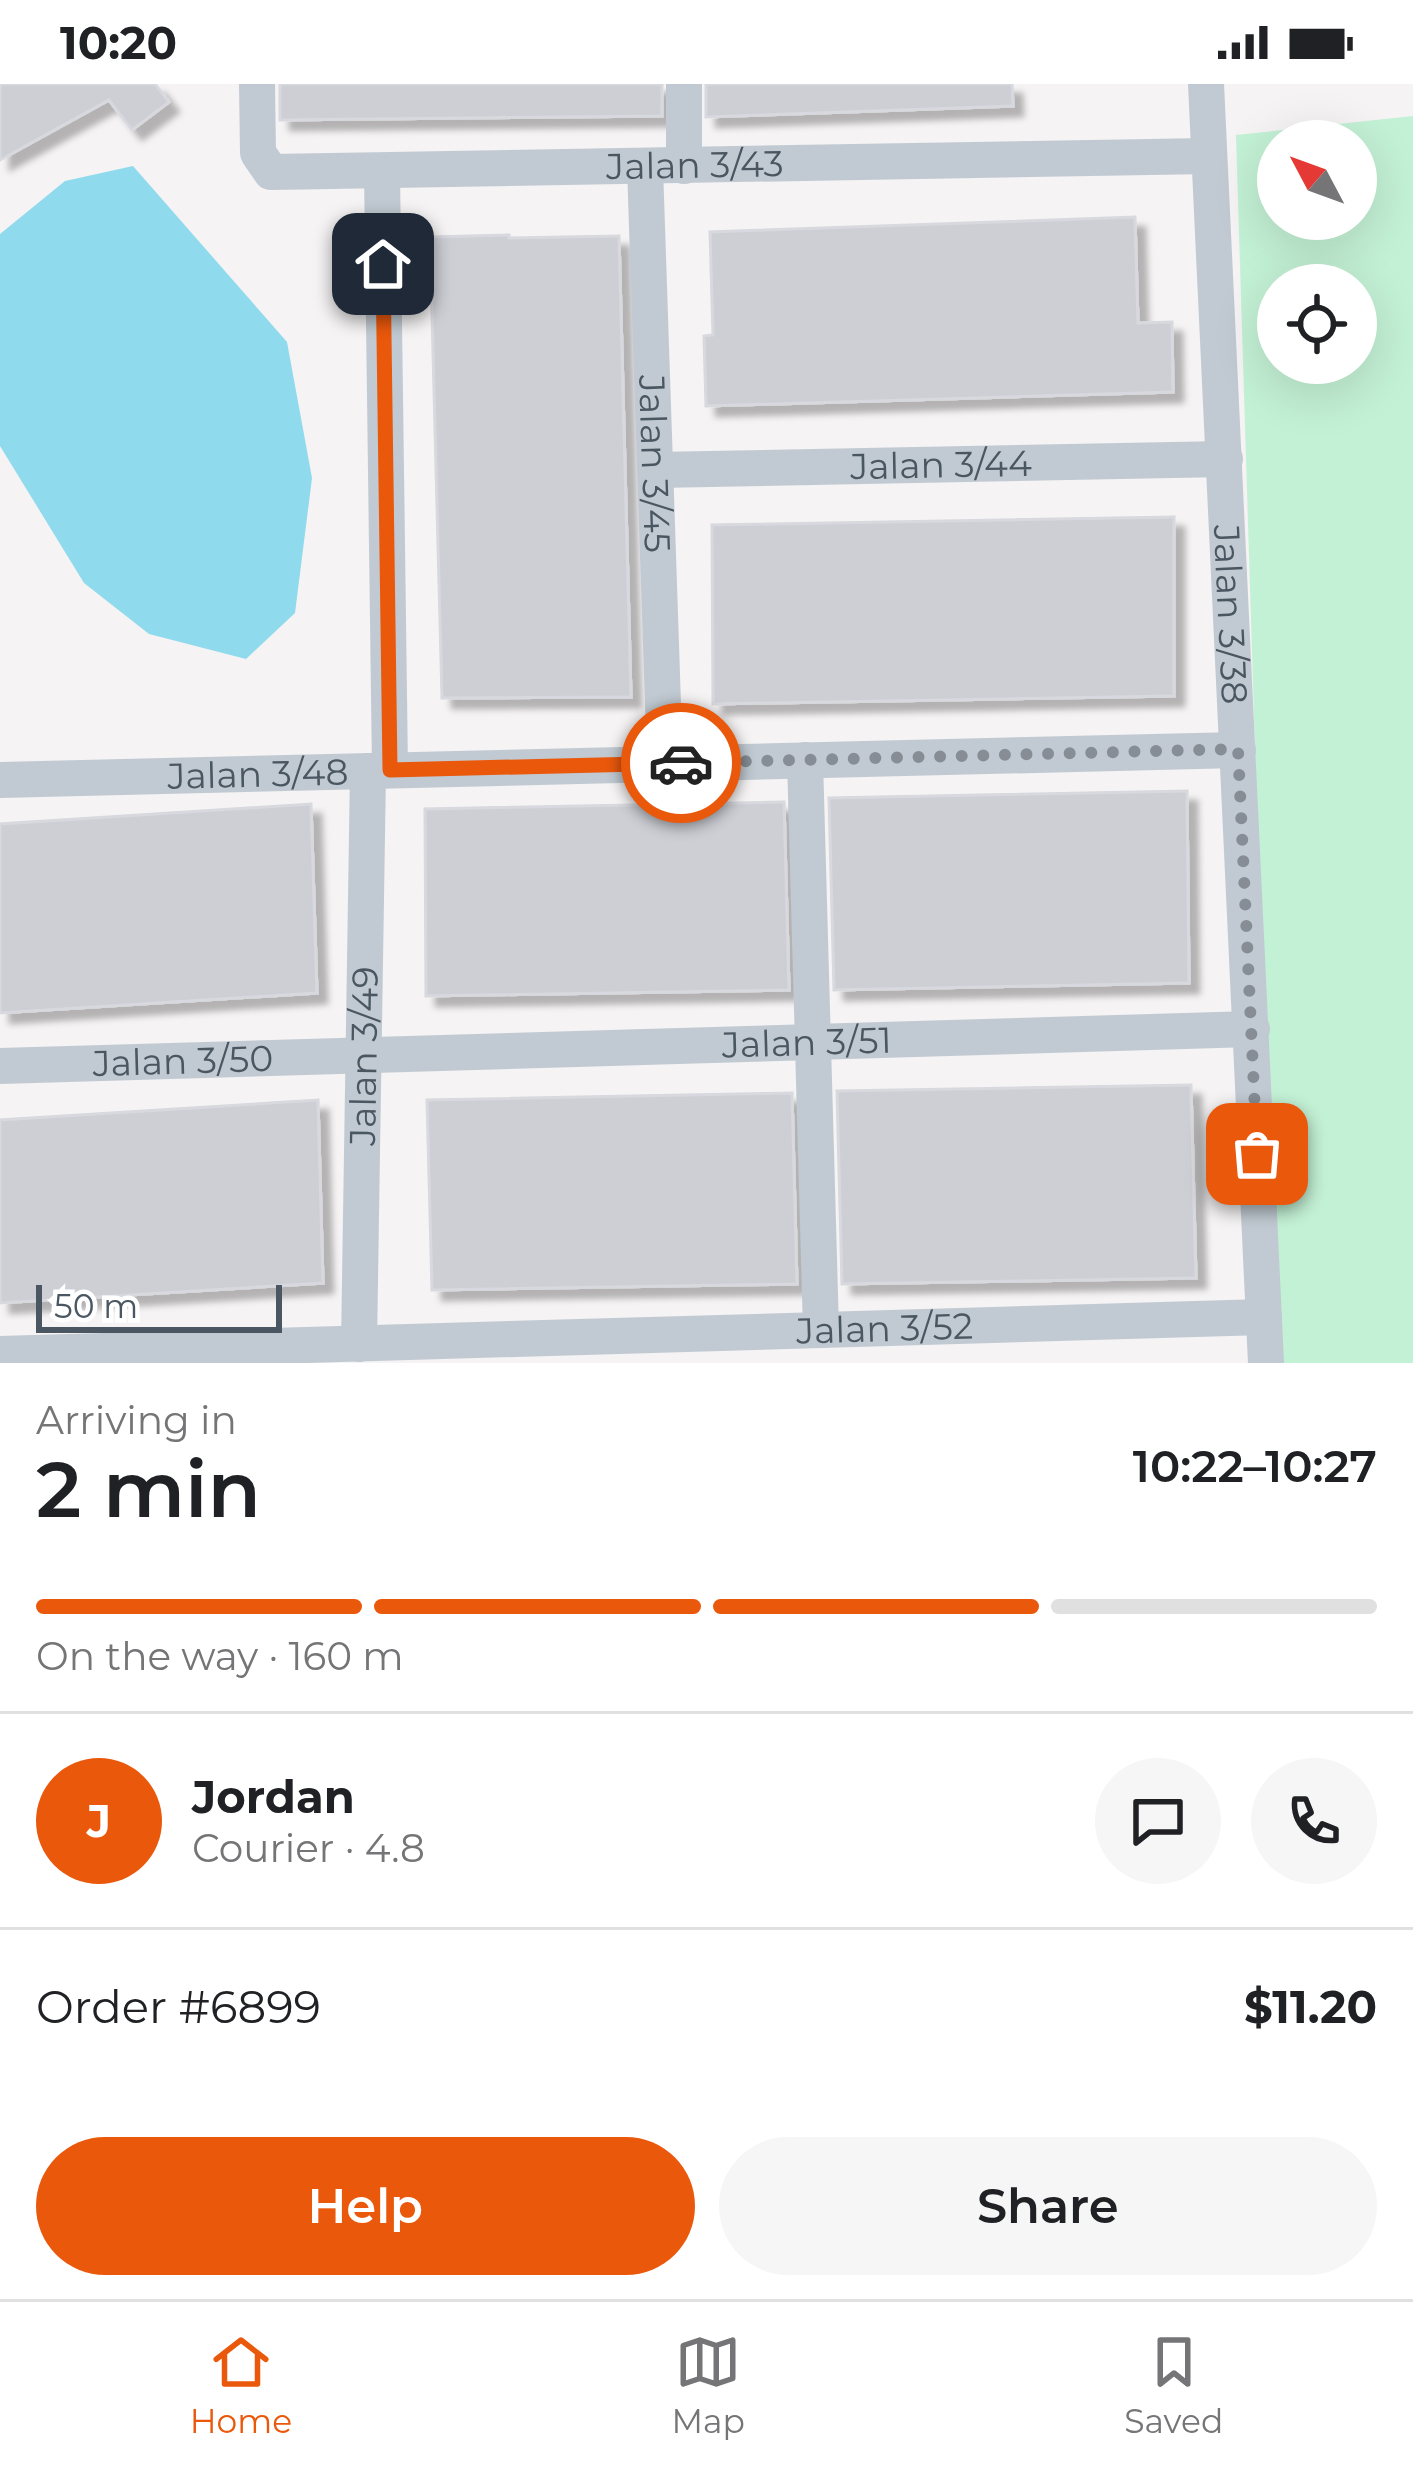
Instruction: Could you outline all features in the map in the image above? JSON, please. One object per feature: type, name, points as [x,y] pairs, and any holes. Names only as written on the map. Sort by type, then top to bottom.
[{"type":"street","name":"Jalan 3/43","points":[[257,84],[258,153],[271,172],[1209,156]]},
{"type":"street","points":[[684,84],[684,166]]},
{"type":"street","name":"Jalan 3/38","points":[[1206,84],[1266,1363]]},
{"type":"street","name":"Jalan 3/45","points":[[644,167],[665,764]]},
{"type":"street","name":"Jalan 3/49","points":[[359,1343],[363,1055],[379,771],[382,172]]},
{"type":"street","name":"Jalan 3/44","points":[[656,470],[1225,459]]},
{"type":"street","name":"Jalan 3/48","points":[[0,780],[1238,749]]},
{"type":"street","points":[[805,760],[821,1330]]},
{"type":"street","name":"Jalan 3/51","points":[[363,1055],[1252,1030]]},
{"type":"street","name":"Jalan 3/50","points":[[0,1066],[363,1055]]},
{"type":"street","name":"Jalan 3/52","points":[[0,1354],[1264,1317]]},
{"type":"green space","points":[[1413,116],[1413,1363],[1274,1363],[1236,135],[1257,133],[1257,240],[1377,240],[1376,120]]},
{"type":"water","points":[[133,166],[287,342],[312,478],[295,613],[246,659],[149,634],[84,583],[0,446],[0,234],[65,181]]},
{"type":"building","points":[[0,84],[155,84],[169,102],[132,130],[109,100],[0,160]]},
{"type":"building","points":[[280,84],[662,84],[662,116],[280,120]]},
{"type":"building","points":[[706,84],[1012,84],[1013,106],[706,117]]},
{"type":"building","points":[[1135,217],[1138,323],[1172,322],[1173,392],[706,406],[704,336],[713,335],[710,232]]},
{"type":"building","points":[[619,236],[631,697],[442,698],[430,237]]},
{"type":"building","points":[[1174,517],[1174,696],[713,704],[712,525]]},
{"type":"building","points":[[1187,791],[1189,983],[834,990],[829,798]]},
{"type":"building","points":[[784,802],[789,990],[426,996],[425,809]]},
{"type":"building","points":[[311,804],[317,993],[0,1013],[0,824]]},
{"type":"building","points":[[1191,1085],[1196,1278],[842,1284],[837,1091]]},
{"type":"building","points":[[792,1093],[797,1284],[432,1290],[427,1100]]},
{"type":"building","points":[[318,1100],[323,1283],[0,1303],[0,1120]]},
{"type":"way so far","points":[[681,763],[1238,749],[1257,1154]]},
{"type":"route","points":[[383,264],[390,770],[681,763]]}]
